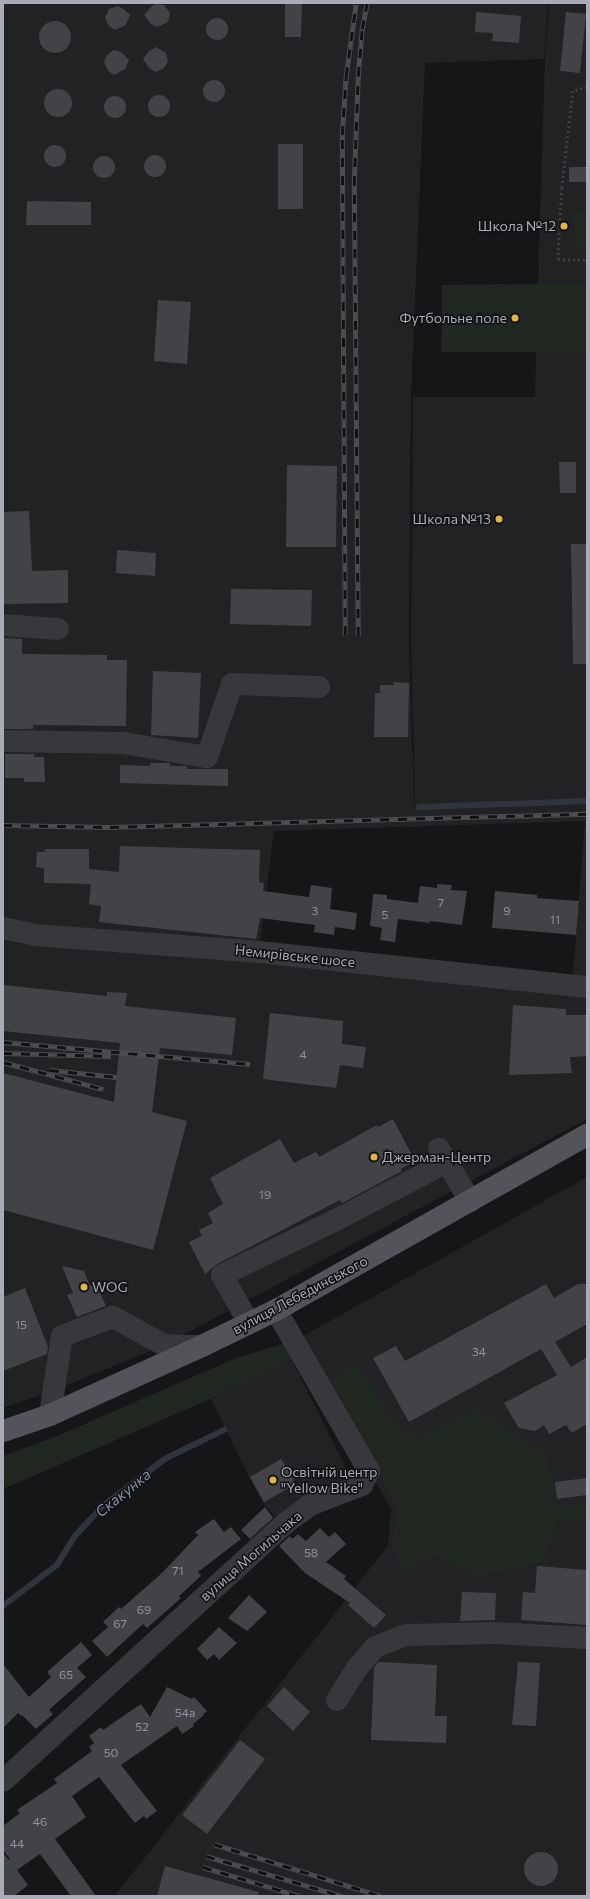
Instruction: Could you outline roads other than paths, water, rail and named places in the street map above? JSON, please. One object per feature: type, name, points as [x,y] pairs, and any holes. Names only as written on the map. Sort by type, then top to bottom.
[{"type":"main road","name":"вулиця Лебединського","points":[[3,1431],[50,1415],[202,1346],[276,1310],[587,1135]]},
{"type":"street","points":[[3,625],[58,629]]},
{"type":"street","points":[[3,741],[123,743],[208,757],[232,684],[319,687]]},
{"type":"street","name":"Немирівське шосе","points":[[3,928],[35,935],[259,952],[587,987]]},
{"type":"street","points":[[249,1323],[222,1275],[336,1220],[443,1155],[470,1201]]},
{"type":"street","name":"вулиця Могильчака","points":[[3,1781],[286,1523],[310,1505],[362,1485],[369,1471],[276,1310]]},
{"type":"street","points":[[50,1415],[62,1336],[113,1317],[164,1345],[202,1346]]},
{"type":"street","points":[[337,1700],[357,1668],[375,1647],[407,1634],[495,1633],[587,1638]]},
{"type":"waterway","points":[[419,807],[587,801]]},
{"type":"waterway","name":"Скакунка","points":[[3,1606],[57,1565],[75,1536],[103,1506],[165,1459],[224,1430]]},
{"type":"railway","points":[[345,635],[342,135],[346,76],[356,3]]},
{"type":"railway","points":[[358,636],[354,185],[358,76],[362,29],[367,3]]},
{"type":"railway","points":[[3,825],[110,827],[587,814]]},
{"type":"railway","points":[[3,1042],[250,1064]]},
{"type":"railway","points":[[3,1053],[111,1056]]},
{"type":"railway","points":[[3,1062],[103,1089]]},
{"type":"railway","points":[[50,1070],[117,1077]]},
{"type":"railway","points":[[214,1844],[381,1896]]},
{"type":"railway","points":[[206,1856],[342,1896]]},
{"type":"railway","points":[[203,1867],[299,1896]]},
{"type":"place","name":"Школа №12","points":[[564,226]]},
{"type":"place","name":"Футбольне поле","points":[[515,318]]},
{"type":"place","name":"Школа №13","points":[[499,519]]},
{"type":"place","name":"Джерман-Центр","points":[[374,1157]]},
{"type":"place","name":"WOG","points":[[84,1287]]},
{"type":"place","name":"Освітній центр \"Yellow Bike\"","points":[[273,1480]]}]
